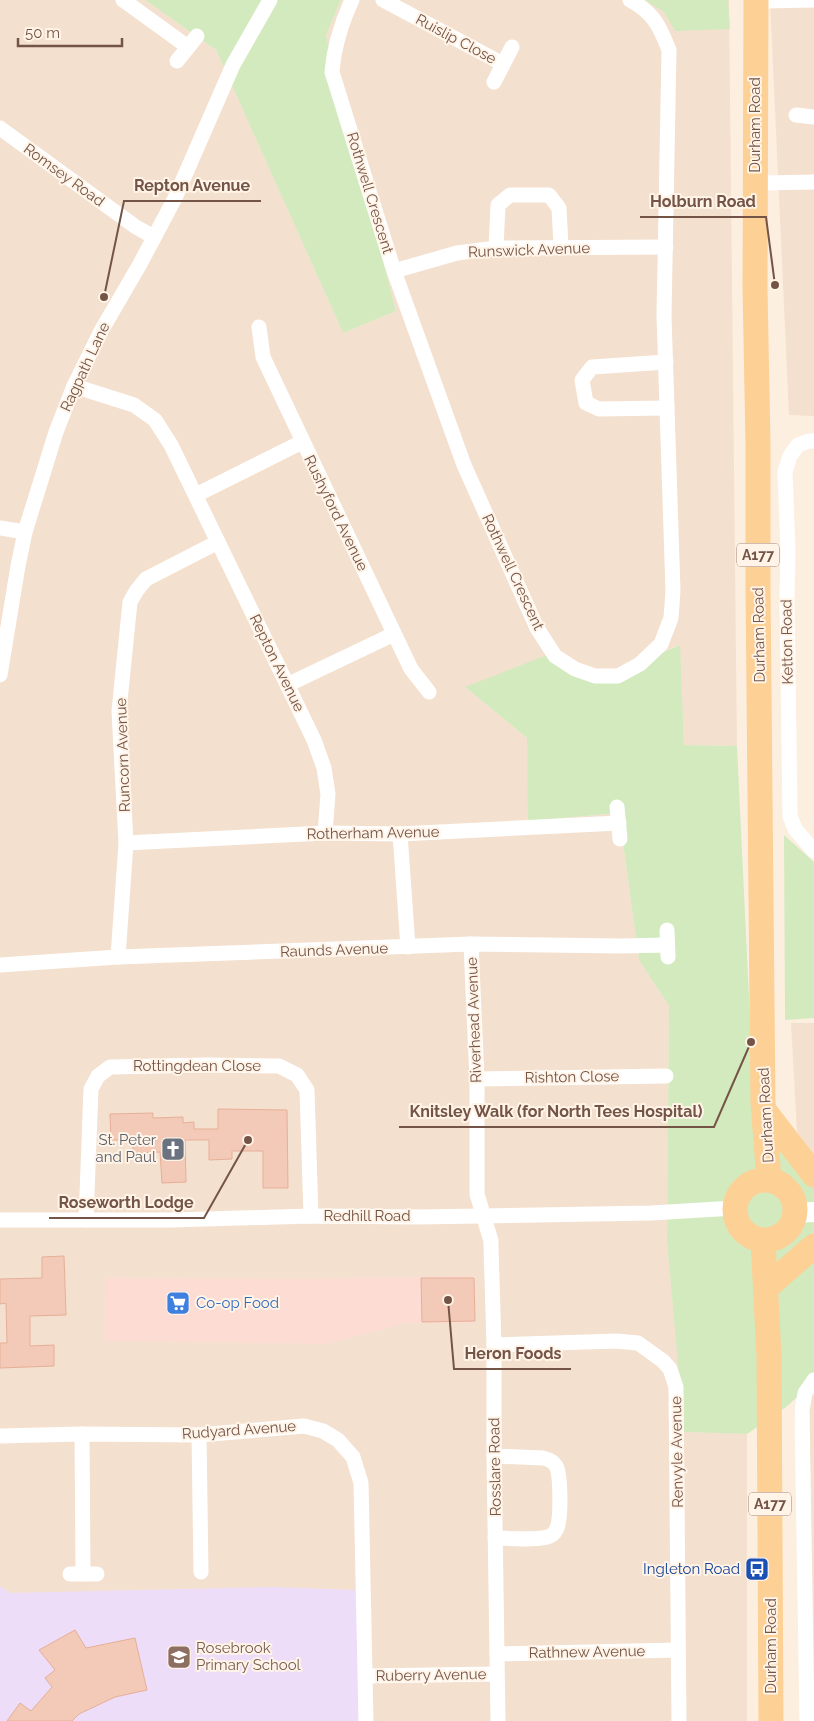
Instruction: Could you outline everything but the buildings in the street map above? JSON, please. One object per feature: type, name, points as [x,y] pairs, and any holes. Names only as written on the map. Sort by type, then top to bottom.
[{"type":"main road","name":"Durham Road","points":[[756,0],[754,84],[758,590],[764,1110],[769,1180]]},
{"type":"main road","points":[[764,1110],[814,1175]]},
{"type":"main road","name":"Durham Road","points":[[735,1208],[742,1190],[748,1185],[757,1181],[769,1180],[784,1187],[805,1213],[780,1237],[763,1241],[769,1365],[771,1721]]},
{"type":"main road","points":[[735,1208],[737,1223],[744,1233],[754,1239],[763,1241]]},
{"type":"main road","points":[[766,1288],[814,1246]]},
{"type":"street","points":[[123,0],[193,41],[177,61]]},
{"type":"street","name":"Ragpath Lane","points":[[0,675],[18,566],[26,532],[53,442],[74,386],[101,331],[175,198],[233,66],[270,0]]},
{"type":"street","name":"Rothwell Crescent","points":[[352,0],[333,53],[332,72],[394,271],[464,465],[537,628],[555,656],[575,669],[595,676],[618,676],[640,664],[660,644],[671,618],[673,591],[664,316],[669,50],[659,25],[641,6],[630,0]]},
{"type":"street","name":"Ruislip Close","points":[[382,0],[503,64]]},
{"type":"street","points":[[756,0],[814,0]]},
{"type":"street","name":"Ruislip Close","points":[[494,82],[512,47]]},
{"type":"street","points":[[796,115],[814,117]]},
{"type":"street","name":"Romsey Road","points":[[0,128],[136,227],[154,237]]},
{"type":"street","points":[[755,183],[814,182]]},
{"type":"street","points":[[496,248],[498,205],[510,195],[549,195],[559,208],[561,247]]},
{"type":"street","name":"Runswick Avenue","points":[[394,271],[456,253],[496,248],[666,247]]},
{"type":"street","name":"Rushyford Avenue","points":[[258,327],[263,358],[302,442],[411,668],[429,692]]},
{"type":"street","points":[[666,362],[592,367],[582,380],[586,402],[599,410],[667,408]]},
{"type":"street","name":"Repton Avenue","points":[[74,386],[134,405],[155,420],[171,445],[314,740],[324,768],[328,794],[325,833]]},
{"type":"street","name":"Ketton Road","points":[[814,440],[798,445],[790,456],[785,472],[788,551],[790,816],[795,829],[804,842],[814,851]]},
{"type":"street","points":[[196,495],[302,442]]},
{"type":"street","points":[[0,528],[26,532]]},
{"type":"street","name":"Runcorn Avenue","points":[[118,957],[126,843],[119,711],[130,602],[146,579],[218,542]]},
{"type":"street","points":[[288,685],[394,634]]},
{"type":"street","points":[[617,807],[620,839]]},
{"type":"street","name":"Rotherham Avenue","points":[[126,843],[325,833],[400,834],[619,823]]},
{"type":"street","points":[[400,834],[408,947]]},
{"type":"street","name":"Raunds Avenue","points":[[0,966],[118,957],[471,944],[621,946],[667,944]]},
{"type":"street","name":"Riverhead Avenue","points":[[471,944],[477,1079],[477,1194],[484,1214]]},
{"type":"street","name":"Rottingdean Close","points":[[86,1220],[91,1089],[98,1076],[110,1067],[206,1065],[279,1066],[297,1075],[307,1090],[311,1216]]},
{"type":"street","name":"Rishton Close","points":[[477,1079],[666,1076]]},
{"type":"street","name":"Redhill Road","points":[[0,1220],[173,1220],[311,1216],[418,1217],[484,1214],[651,1213],[735,1208]]},
{"type":"street","name":"Rosslare Road","points":[[484,1214],[491,1241],[494,1345],[498,1721]]},
{"type":"street","name":"Renvyle Avenue","points":[[494,1345],[616,1341],[638,1344],[663,1361],[670,1370],[676,1387],[679,1721]]},
{"type":"street","points":[[807,1721],[802,1410],[805,1393],[814,1380]]},
{"type":"street","name":"Rudyard Avenue","points":[[0,1436],[199,1434],[304,1426],[323,1431],[338,1440],[353,1457],[361,1483],[366,1721]]},
{"type":"street","points":[[82,1434],[83,1574]]},
{"type":"street","points":[[199,1434],[202,1572]]},
{"type":"street","points":[[494,1456],[550,1460],[556,1466],[559,1475],[559,1521],[557,1529],[552,1536],[543,1538],[496,1538]]},
{"type":"street","name":"Rathnew Avenue","points":[[496,1654],[678,1650]]},
{"type":"street","name":"Ruberry Avenue","points":[[366,1676],[496,1674]]},
{"type":"shaded area","points":[[0,0],[145,0],[216,50],[343,333],[396,311],[326,35],[341,0],[729,0],[737,746],[684,745],[679,645],[598,680],[465,687],[527,738],[529,821],[619,813],[639,960],[669,1006],[667,1241],[685,1432],[747,1434],[747,1721],[0,1721]]},
{"type":"shaded area","points":[[770,0],[814,0],[814,416],[789,415]]},
{"type":"shaded area","points":[[791,1023],[814,1023],[814,1157],[797,1132]]},
{"type":"shaded area","points":[[476,1276],[475,1323],[406,1323],[326,1344],[104,1341],[106,1278],[310,1279]]},
{"type":"shaded area","points":[[814,1381],[814,1721],[810,1721],[794,1408]]},
{"type":"shaded area","name":"Rosebrook Primary School","points":[[0,1586],[10,1593],[272,1587],[357,1590],[357,1665],[360,1721],[0,1721]]},
{"type":"green space","points":[[145,0],[341,0],[326,35],[396,311],[343,333],[216,50]]},
{"type":"green space","points":[[645,0],[728,0],[730,29],[675,31],[664,12]]},
{"type":"green space","points":[[680,645],[684,745],[737,746],[753,1080],[814,1161],[814,1382],[786,1407],[747,1434],[684,1432],[667,1241],[669,1006],[639,960],[619,813],[528,821],[527,738],[465,687],[552,653],[598,680]]},
{"type":"green space","points":[[784,835],[814,862],[814,1018],[785,1020]]},
{"type":"place","name":"Holburn Road","points":[[775,285]]},
{"type":"place","name":"Repton Avenue","points":[[104,297]]},
{"type":"place","name":"Knitsley Walk (for North Tees Hospital)","points":[[751,1042]]},
{"type":"place","name":"Roseworth Lodge","points":[[248,1140]]},
{"type":"place","name":"St. Peter and Paul","points":[[173,1149]]},
{"type":"place","name":"Heron Foods","points":[[448,1300]]},
{"type":"place","name":"Co-op Food","points":[[178,1303]]},
{"type":"place","name":"Ingleton Road","points":[[757,1569]]},
{"type":"place","name":"Rosebrook Primary School","points":[[179,1657]]}]
